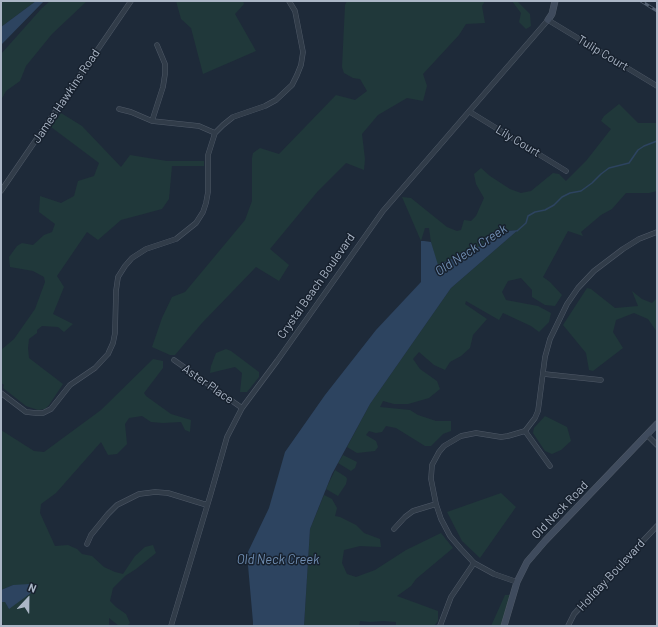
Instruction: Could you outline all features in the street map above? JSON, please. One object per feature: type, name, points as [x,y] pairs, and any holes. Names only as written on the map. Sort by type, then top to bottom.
[{"type":"street","name":"James Hawkins Road","points":[[1,191],[131,1]]},
{"type":"street","points":[[1,393],[26,412],[43,413],[51,409],[70,385],[101,362],[108,354],[113,343],[115,333],[118,277],[132,258],[146,249],[176,239],[196,223],[203,212],[208,192],[208,155],[215,133],[233,117],[265,106],[276,100],[292,85],[301,65],[303,52],[295,11],[289,1]]},
{"type":"street","name":"Crystal Beach Boulevard","points":[[171,626],[227,437],[242,408],[383,211],[548,20],[552,14],[555,1]]},
{"type":"street","name":"Tulip Court","points":[[548,20],[657,86]]},
{"type":"street","points":[[152,121],[163,87],[165,74],[164,64],[157,45]]},
{"type":"street","points":[[119,109],[131,112],[152,121],[199,126],[215,133]]},
{"type":"street","name":"Lily Court","points":[[470,112],[566,171]]},
{"type":"street","points":[[517,582],[494,574],[474,563],[450,536],[441,519],[436,504],[431,471],[435,460],[444,446],[451,440],[468,434],[485,434],[501,437],[525,431],[535,418],[538,411],[545,357],[550,339],[567,304],[578,288],[594,271],[639,239],[657,232]]},
{"type":"street","name":"Aster Place","points":[[174,360],[242,408]]},
{"type":"street","points":[[544,374],[601,380]]},
{"type":"street","name":"Old Neck Road","points":[[504,626],[517,582],[524,568],[537,549],[657,424]]},
{"type":"street","points":[[525,431],[550,466]]},
{"type":"street","points":[[647,435],[657,444]]},
{"type":"street","points":[[88,544],[91,535],[98,525],[117,505],[139,494],[155,492],[168,493],[207,505]]},
{"type":"street","points":[[394,529],[413,511],[436,504]]},
{"type":"street","name":"Holiday Boulevard","points":[[568,626],[578,609],[657,526]]},
{"type":"street","points":[[440,626],[452,597],[474,563]]},
{"type":"green space","points":[[1,1],[36,1],[1,27]]},
{"type":"green space","points":[[50,1],[87,1],[52,34],[26,66],[20,81],[6,91],[1,100],[1,54]]},
{"type":"green space","points":[[176,1],[243,1],[244,4],[235,14],[256,51],[203,74],[191,28],[181,19]]},
{"type":"green space","points":[[347,1],[485,1],[482,6],[485,23],[466,24],[459,35],[423,74],[427,86],[423,101],[407,98],[378,115],[362,134],[365,159],[364,170],[346,163],[318,191],[270,249],[289,265],[279,281],[256,267],[202,323],[175,355],[170,355],[152,347],[162,318],[172,297],[185,292],[245,220],[252,201],[253,153],[260,148],[279,154],[336,95],[355,100],[367,91],[360,79],[353,78],[344,73],[342,67],[345,5]]},
{"type":"green space","points":[[512,1],[517,1],[530,14],[531,26],[526,29],[519,22],[521,13]]},
{"type":"green space","points":[[619,104],[638,123],[657,123],[657,191],[649,193],[626,193],[612,209],[601,215],[581,232],[583,236],[568,231],[543,277],[562,295],[555,306],[545,305],[532,297],[532,290],[521,278],[508,281],[502,292],[506,300],[538,306],[551,313],[549,322],[539,332],[531,326],[503,313],[499,320],[466,301],[465,304],[487,319],[473,335],[470,348],[461,356],[450,362],[445,370],[434,365],[419,352],[413,359],[420,369],[437,381],[440,389],[429,398],[408,404],[394,404],[383,401],[380,407],[410,410],[418,415],[436,421],[451,421],[451,431],[443,434],[431,446],[425,446],[396,428],[386,426],[382,432],[376,433],[369,431],[366,435],[376,441],[378,447],[375,451],[357,453],[347,447],[370,404],[451,288],[518,230],[508,231],[491,241],[437,265],[429,228],[425,228],[421,241],[402,197],[411,198],[447,227],[457,231],[461,230],[464,220],[471,221],[476,216],[484,198],[476,184],[474,174],[481,168],[490,176],[510,189],[521,193],[531,191],[553,173],[559,174],[566,181],[586,161],[611,129],[601,121],[604,116]]},
{"type":"green space","points":[[61,113],[82,126],[121,167],[130,155],[167,161],[204,161],[204,166],[172,166],[169,199],[162,209],[121,220],[98,240],[87,232],[57,276],[64,287],[53,314],[73,324],[64,332],[58,327],[42,326],[37,330],[37,333],[29,339],[29,358],[63,384],[49,405],[45,409],[38,410],[26,406],[3,388],[4,385],[1,383],[1,350],[14,339],[35,309],[45,282],[44,277],[33,271],[10,267],[9,257],[17,246],[22,243],[33,245],[44,235],[52,232],[55,224],[39,212],[40,196],[61,203],[74,196],[78,181],[94,176],[99,163],[51,127]]},
{"type":"green space","points":[[587,288],[591,289],[615,308],[638,306],[632,291],[642,299],[652,303],[657,298],[657,332],[648,319],[634,313],[616,320],[613,332],[623,348],[593,371],[589,370],[586,353],[563,325]]},
{"type":"green space","points":[[226,349],[231,351],[259,372],[259,377],[247,392],[240,392],[242,373],[235,367],[210,373],[216,353]]},
{"type":"green space","points":[[153,359],[163,361],[163,368],[144,393],[171,414],[191,420],[190,432],[185,430],[181,422],[151,422],[142,416],[129,418],[125,424],[127,444],[117,454],[108,455],[101,442],[56,493],[41,504],[40,513],[55,546],[68,545],[77,549],[82,554],[92,556],[104,567],[115,572],[123,574],[135,556],[145,547],[153,545],[156,553],[125,576],[113,588],[110,601],[126,614],[130,623],[127,626],[119,626],[109,618],[109,626],[4,626],[1,620],[1,602],[5,602],[9,609],[13,585],[1,590],[1,430],[34,451],[44,452],[101,410]]},
{"type":"green space","points":[[545,416],[567,427],[571,441],[561,450],[552,454],[545,451],[533,433],[534,428]]},
{"type":"green space","points":[[343,455],[357,462],[355,468],[351,471],[338,463]]},
{"type":"green space","points":[[335,470],[347,479],[346,484],[338,496],[326,489]]},
{"type":"green space","points":[[501,493],[516,507],[480,558],[462,541],[447,512]]},
{"type":"green space","points":[[324,495],[332,499],[337,508],[335,516],[356,525],[364,533],[380,539],[381,547],[360,546],[344,550],[342,563],[347,574],[356,577],[375,570],[406,550],[441,533],[453,548],[416,579],[411,586],[397,596],[438,611],[438,621],[434,626],[396,626],[396,622],[360,621],[359,626],[304,626],[310,529]]},
{"type":"green space","points":[[505,595],[510,595],[501,626],[491,626]]},
{"type":"water","points":[[36,1],[44,1],[1,45],[1,27]]},
{"type":"water","name":"Old Neck Creek","points":[[518,230],[451,288],[370,404],[332,474],[310,529],[304,626],[253,626],[247,554],[269,508],[285,452],[325,395],[376,330],[421,282],[421,241],[431,242],[438,265],[491,241],[508,231]]},
{"type":"water","points":[[30,584],[35,590],[9,609],[5,602],[1,602],[1,590],[13,585]]},
{"type":"waterway","name":"Old Neck Creek","points":[[517,231],[526,223],[528,216],[535,212],[545,210],[570,193],[581,191],[609,168],[629,163],[638,150],[657,141]]},
{"type":"railway","points":[[641,1],[657,11]]}]
